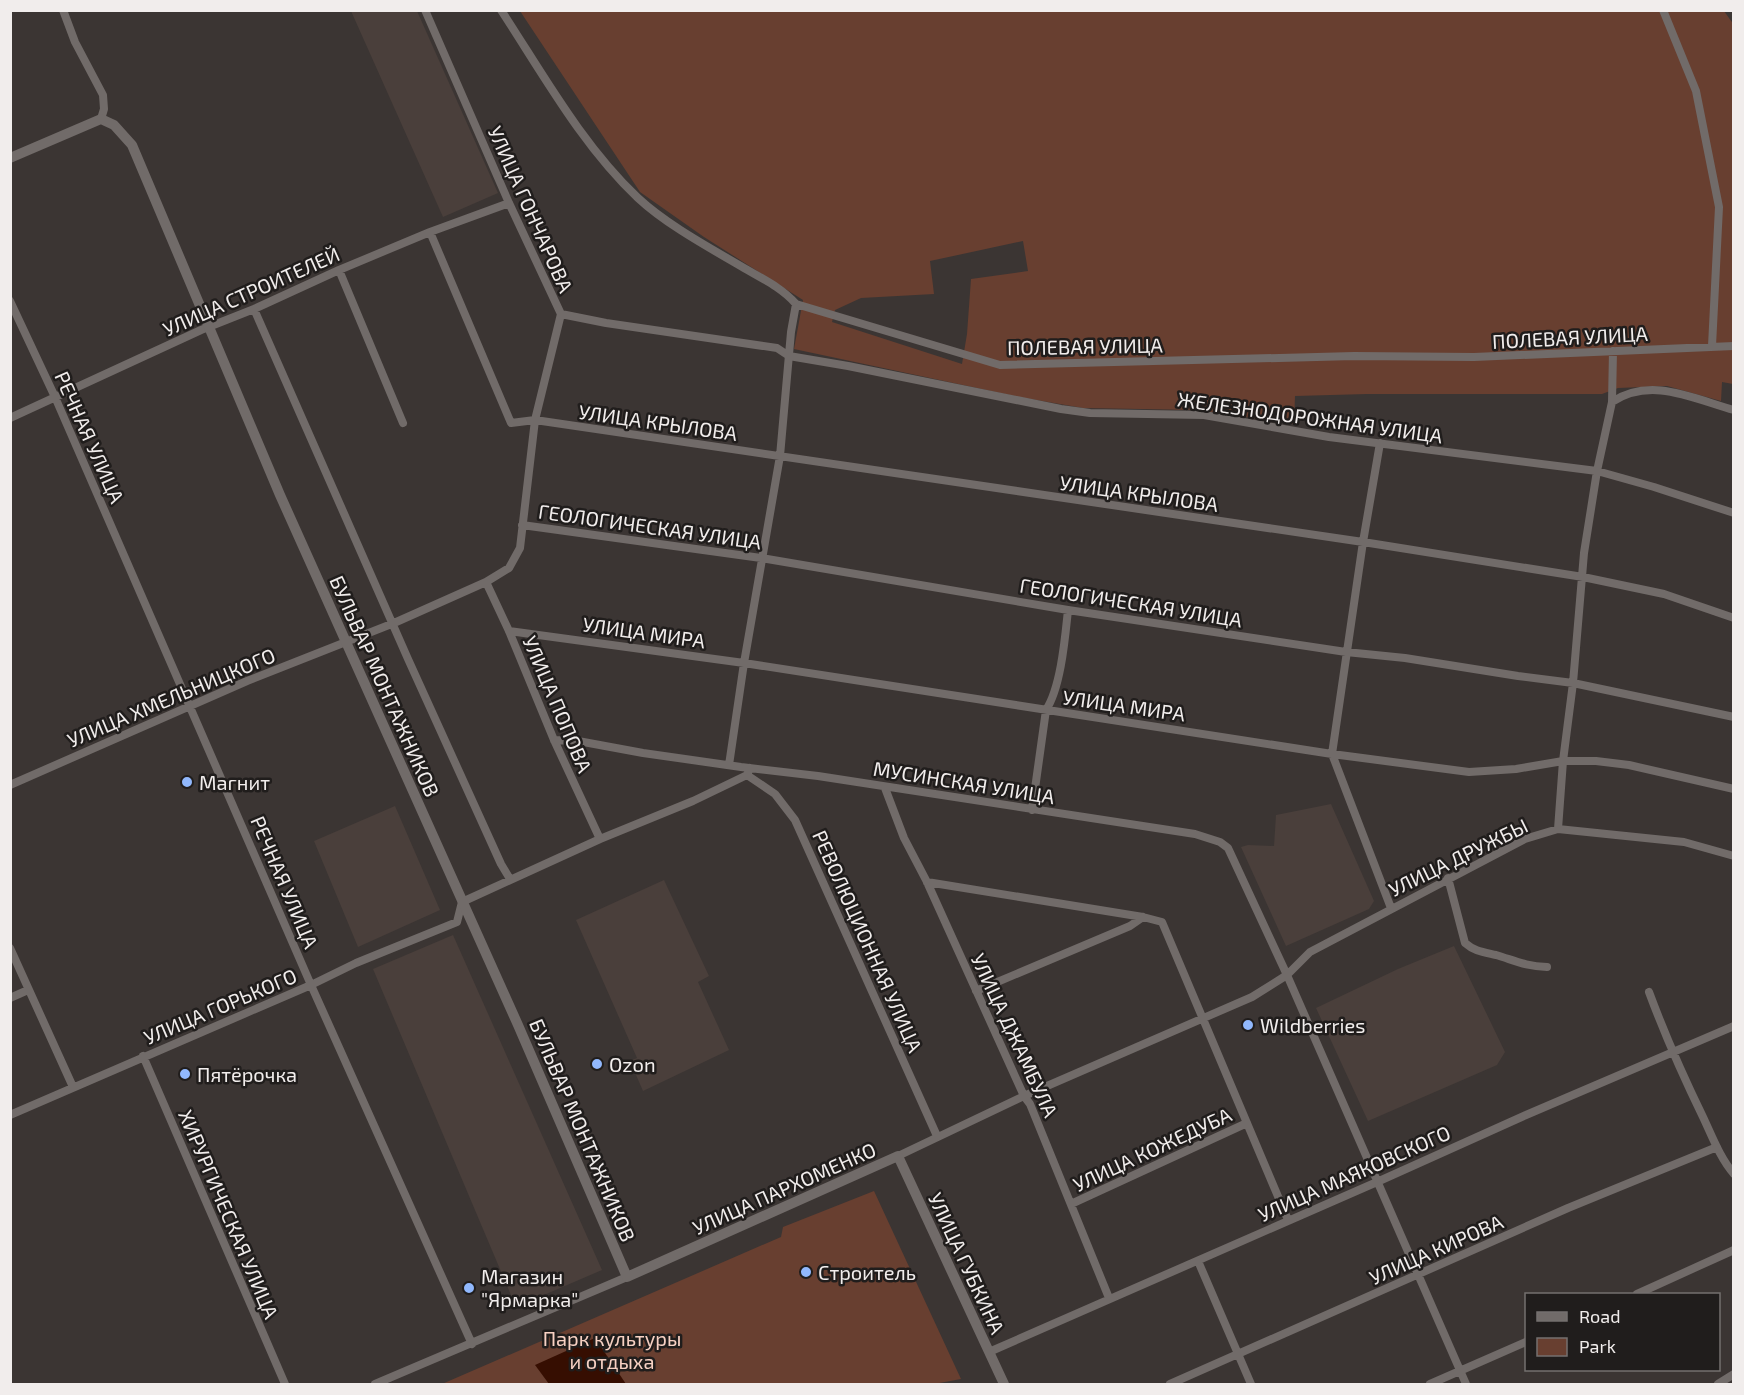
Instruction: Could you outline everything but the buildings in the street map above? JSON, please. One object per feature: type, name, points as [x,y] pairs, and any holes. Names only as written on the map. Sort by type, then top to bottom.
[{"type":"street","points":[[10,158],[101,119],[104,109],[102,95],[75,42],[63,10]]},
{"type":"street","name":"УЛИЦА ГОНЧАРОВА","points":[[345,643],[486,582],[509,568],[520,548],[535,420],[561,314],[509,203],[425,10]]},
{"type":"street","name":"ПОЛЕВАЯ УЛИЦА","points":[[501,10],[592,148],[639,198],[691,236],[786,294],[796,304],[1000,365],[1354,356],[1474,357],[1734,346]]},
{"type":"street","points":[[1662,10],[1696,91],[1719,207],[1712,346]]},
{"type":"street","name":"БУЛЬВАР МОНТАЖНИКОВ","points":[[101,119],[114,125],[132,145],[277,488],[518,1025],[627,1277]]},
{"type":"street","name":"УЛИЦА СТРОИТЕЛЕЙ","points":[[10,418],[339,270],[430,232],[509,203]]},
{"type":"street","name":"УЛИЦА КРЫЛОВА","points":[[430,232],[511,423],[535,420],[1363,542],[1582,577],[1664,594],[1734,618]]},
{"type":"street","points":[[339,270],[403,423]]},
{"type":"street","name":"РЕЧНАЯ УЛИЦА","points":[[10,301],[55,397],[311,985],[472,1344]]},
{"type":"street","points":[[729,765],[761,558],[780,456],[790,332],[796,304]]},
{"type":"street","points":[[254,309],[446,742],[510,879]]},
{"type":"street","name":"ЖЕЛЕЗНОДОРОЖНАЯ УЛИЦА","points":[[561,314],[606,323],[777,348],[789,356],[1061,409],[1204,415],[1258,423],[1282,430],[1597,471],[1734,513]]},
{"type":"street","points":[[1558,829],[1582,577],[1597,471],[1612,402],[1612,351]]},
{"type":"street","points":[[1612,402],[1623,395],[1635,392],[1671,391],[1734,410]]},
{"type":"street","points":[[1380,443],[1346,651],[1332,754],[1391,908]]},
{"type":"street","name":"ГЕОЛОГИЧЕСКАЯ УЛИЦА","points":[[522,525],[761,558],[1068,610],[1573,683],[1734,717]]},
{"type":"street","name":"УЛИЦА ПОПОВА","points":[[486,582],[509,630],[554,740],[600,839]]},
{"type":"street","points":[[1032,810],[1046,710],[1052,700],[1063,651],[1068,610]]},
{"type":"street","name":"УЛИЦА МИРА","points":[[509,630],[744,663],[1332,754],[1469,772],[1516,769],[1563,761],[1596,761],[1629,765],[1734,789]]},
{"type":"street","name":"УЛИЦА ХМЕЛЬНИЦКОГО","points":[[10,785],[247,681],[345,643]]},
{"type":"street","name":"МУСИНСКАЯ УЛИЦА","points":[[554,740],[578,741],[729,765],[749,772],[818,776],[885,788],[964,798],[1195,834],[1220,842],[1235,858],[1466,1384]]},
{"type":"street","points":[[462,902],[600,839],[693,801],[749,772]]},
{"type":"street","name":"РЕВОЛЮЦИОННАЯ УЛИЦА","points":[[749,772],[775,794],[795,820],[937,1136]]},
{"type":"street","name":"УЛИЦА ДЖАМБУЛА","points":[[885,788],[904,838],[927,882],[1024,1096],[1030,1104],[1109,1298]]},
{"type":"street","name":"УЛИЦА ДРУЖБЫ","points":[[1204,1018],[1252,997],[1287,975],[1310,952],[1525,839],[1558,829],[1684,842],[1734,856]]},
{"type":"street","points":[[1448,878],[1465,943],[1473,950],[1526,966],[1547,967]]},
{"type":"street","points":[[927,882],[1143,916],[1162,922],[1288,1220]]},
{"type":"street","name":"УЛИЦА ГОРЬКОГО","points":[[10,1115],[311,985],[356,963],[457,922],[462,902]]},
{"type":"street","points":[[976,992],[1130,926],[1143,916]]},
{"type":"street","points":[[10,948],[73,1087]]},
{"type":"street","points":[[10,998],[28,990]]},
{"type":"street","points":[[1649,993],[1672,1053],[1717,1147],[1734,1174]]},
{"type":"street","name":"УЛИЦА ПАРХОМЕНКО","points":[[375,1384],[627,1277],[898,1156],[1024,1096],[1204,1018]]},
{"type":"street","name":"УЛИЦА МАЯКОВСКОГО","points":[[989,1352],[1526,1114],[1734,1026]]},
{"type":"street","name":"ХИРУРГИЧЕСКАЯ УЛИЦА","points":[[143,1056],[285,1384]]},
{"type":"street","name":"УЛИЦА КОЖЕДУБА","points":[[1071,1204],[1247,1123]]},
{"type":"street","name":"УЛИЦА КИРОВА","points":[[1170,1384],[1568,1208],[1717,1147]]},
{"type":"street","name":"УЛИЦА ГУБКИНА","points":[[898,1156],[1004,1384]]},
{"type":"street","points":[[1639,1293],[1734,1250]]},
{"type":"street","points":[[1198,1261],[1251,1384]]},
{"type":"street","points":[[1430,1384],[1525,1343]]},
{"type":"street","points":[[1718,1384],[1734,1374]]},
{"type":"shaded area","points":[[351,11],[417,11],[498,193],[443,217]]},
{"type":"shaded area","points":[[1331,804],[1374,901],[1369,909],[1286,946],[1241,847],[1274,846],[1276,815]]},
{"type":"shaded area","points":[[395,806],[440,910],[358,947],[314,841]]},
{"type":"shaded area","points":[[664,880],[709,976],[698,982],[729,1050],[643,1091],[630,1061],[637,1058],[576,920]]},
{"type":"shaded area","points":[[453,935],[602,1270],[516,1307],[373,969]]},
{"type":"shaded area","points":[[1454,946],[1505,1052],[1497,1065],[1368,1121],[1316,1008],[1398,969]]},
{"type":"shaded area","points":[[595,1338],[626,1384],[549,1384],[535,1365]]},
{"type":"green space","points":[[520,11],[1724,11],[1734,25],[1733,384],[1722,382],[1721,401],[1667,386],[1618,388],[1602,394],[1295,396],[1294,424],[1197,410],[1083,408],[1019,397],[794,349],[803,300],[704,237],[640,192]],"holes":[[[1023,241],[1028,271],[971,279],[967,334],[962,364],[832,322],[835,310],[861,298],[934,294],[930,261]]]},
{"type":"green space","name":"Строитель","points":[[874,1191],[961,1379],[934,1384],[442,1384],[781,1237],[783,1227]]},
{"type":"place","name":"Магнит","points":[[187,782]]},
{"type":"place","name":"Wildberries","points":[[1248,1025]]},
{"type":"place","name":"Ozon","points":[[597,1064]]},
{"type":"place","name":"Пятёрочка","points":[[185,1074]]},
{"type":"place","name":"Строитель","points":[[806,1272]]},
{"type":"place","name":"Магазин \"Ярмарка\"","points":[[469,1288]]},
{"type":"park label","name":"Парк культуры и отдыха","points":[[612,1350]]}]
